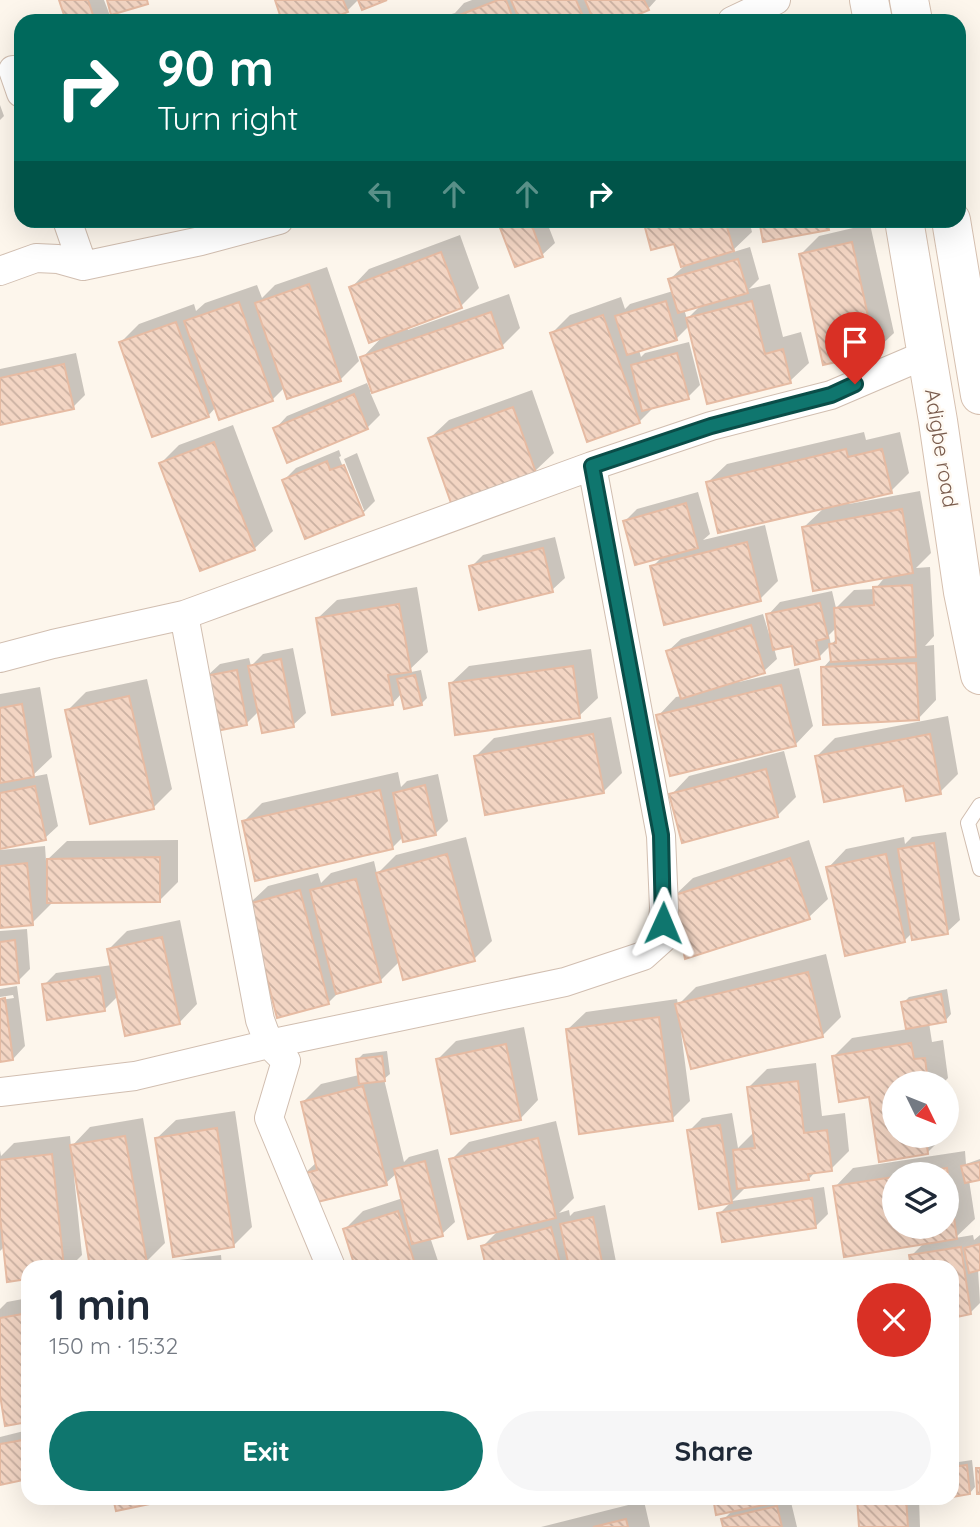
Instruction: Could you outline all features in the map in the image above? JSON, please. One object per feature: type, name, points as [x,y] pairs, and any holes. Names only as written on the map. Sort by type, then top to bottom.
[{"type":"main road","name":"Adigbe road","points":[[905,228],[963,592],[980,675]]},
{"type":"main road","points":[[952,228],[979,386]]},
{"type":"street","points":[[747,14],[776,0]]},
{"type":"street","points":[[70,228],[83,266]]},
{"type":"street","points":[[0,271],[36,258],[58,259],[83,266],[249,228]]},
{"type":"street","points":[[0,658],[184,615],[592,466],[711,426],[831,395],[927,354]]},
{"type":"street","points":[[0,1092],[135,1076],[269,1044],[565,982],[643,956],[662,939],[664,908],[661,835],[592,466]]},
{"type":"street","points":[[184,615],[260,1020],[269,1044],[286,1061],[269,1118],[328,1260]]},
{"type":"lane","points":[[980,805],[968,823],[980,869]]},
{"type":"building","points":[[59,0],[88,0],[93,14],[64,14]]},
{"type":"building","points":[[107,0],[147,0],[148,4],[111,14]]},
{"type":"building","points":[[275,0],[343,0],[348,12],[343,14],[280,14]]},
{"type":"building","points":[[358,0],[387,0],[362,10]]},
{"type":"building","points":[[498,0],[506,0],[511,14],[462,14]]},
{"type":"building","points":[[511,0],[576,0],[582,14],[517,14]]},
{"type":"building","points":[[585,0],[644,0],[649,10],[640,14],[591,14]]},
{"type":"building","points":[[500,228],[533,228],[543,257],[515,267]]},
{"type":"building","points":[[645,228],[727,228],[734,251],[681,267],[674,244],[651,250]]},
{"type":"building","points":[[760,228],[829,230],[763,242]]},
{"type":"building","points":[[852,242],[876,353],[823,365],[799,254]]},
{"type":"building","points":[[441,252],[462,308],[369,343],[349,287]]},
{"type":"building","points":[[738,259],[748,293],[678,313],[668,279]]},
{"type":"building","points":[[309,284],[341,381],[287,399],[255,303]]},
{"type":"building","points":[[666,301],[677,340],[627,355],[615,316]]},
{"type":"building","points":[[752,301],[765,354],[783,349],[791,383],[707,404],[686,318]]},
{"type":"building","points":[[239,302],[273,401],[219,420],[184,321]]},
{"type":"building","points":[[491,312],[503,348],[372,393],[360,357]]},
{"type":"building","points":[[603,315],[640,423],[587,442],[550,333]]},
{"type":"building","points":[[176,322],[209,417],[152,437],[119,342]]},
{"type":"building","points":[[677,353],[689,399],[642,411],[631,365]]},
{"type":"building","points":[[64,364],[74,409],[0,425],[0,378]]},
{"type":"building","points":[[354,394],[368,429],[287,463],[273,428]]},
{"type":"building","points":[[513,407],[536,473],[451,503],[428,438]]},
{"type":"building","points":[[214,442],[255,550],[200,571],[159,463]]},
{"type":"building","points":[[846,449],[848,457],[882,449],[892,493],[718,533],[706,482]]},
{"type":"building","points":[[327,461],[330,470],[344,465],[364,515],[305,539],[282,480]]},
{"type":"building","points":[[686,503],[698,548],[635,565],[623,521]]},
{"type":"building","points":[[902,509],[913,573],[813,591],[802,527]]},
{"type":"building","points":[[747,542],[761,601],[664,625],[650,566]]},
{"type":"building","points":[[543,548],[553,592],[479,610],[469,566]]},
{"type":"building","points":[[912,585],[916,657],[831,662],[829,644],[836,643],[834,608],[874,605],[873,587]]},
{"type":"building","points":[[820,603],[828,638],[816,641],[820,659],[795,665],[792,646],[773,650],[766,614]]},
{"type":"building","points":[[399,604],[411,672],[388,675],[393,705],[332,715],[316,618]]},
{"type":"building","points":[[751,625],[765,673],[681,699],[666,651]]},
{"type":"building","points":[[281,659],[294,727],[262,733],[248,666]]},
{"type":"building","points":[[916,663],[919,720],[823,725],[821,667]]},
{"type":"building","points":[[573,666],[580,718],[455,735],[449,683]]},
{"type":"building","points":[[237,670],[247,725],[216,731],[205,676]]},
{"type":"building","points":[[415,675],[422,705],[404,709],[397,679]]},
{"type":"building","points":[[781,685],[796,746],[670,776],[656,715]]},
{"type":"building","points":[[129,696],[154,809],[90,824],[65,710]]},
{"type":"building","points":[[22,704],[34,777],[0,783],[0,708]]},
{"type":"building","points":[[593,734],[604,793],[485,815],[474,756]]},
{"type":"building","points":[[930,734],[941,794],[906,801],[903,786],[824,802],[815,756]]},
{"type":"building","points":[[766,769],[778,817],[682,843],[669,794]]},
{"type":"building","points":[[425,785],[436,835],[403,842],[393,793]]},
{"type":"building","points":[[35,786],[46,840],[0,849],[0,793]]},
{"type":"building","points":[[380,790],[393,849],[255,881],[242,821]]},
{"type":"building","points":[[934,843],[948,934],[912,940],[898,849]]},
{"type":"building","points":[[447,854],[475,961],[403,980],[376,873]]},
{"type":"building","points":[[886,854],[905,942],[845,956],[826,867]]},
{"type":"building","points":[[160,857],[160,902],[47,903],[47,859]]},
{"type":"building","points":[[790,858],[810,919],[685,959],[672,896]]},
{"type":"building","points":[[27,863],[33,925],[0,928],[0,866]]},
{"type":"building","points":[[356,879],[381,982],[336,994],[310,890]]},
{"type":"building","points":[[300,890],[329,1004],[277,1018],[248,904]]},
{"type":"building","points":[[162,937],[180,1024],[125,1036],[107,949]]},
{"type":"building","points":[[15,940],[19,983],[0,985],[0,942]]},
{"type":"building","points":[[808,972],[823,1037],[691,1069],[675,1004]]},
{"type":"building","points":[[100,976],[105,1011],[47,1020],[42,984]]},
{"type":"building","points":[[941,994],[946,1022],[906,1029],[901,1002]]},
{"type":"building","points":[[5,998],[13,1060],[0,1062],[0,999]]},
{"type":"building","points":[[659,1017],[673,1121],[579,1134],[566,1029]]},
{"type":"building","points":[[911,1043],[914,1059],[925,1058],[927,1071],[882,1071],[882,1148],[927,1148],[928,1154],[879,1162],[869,1097],[839,1102],[832,1056]]},
{"type":"building","points":[[506,1044],[521,1120],[451,1134],[436,1059]]},
{"type":"building","points":[[382,1056],[385,1081],[359,1084],[356,1059]]},
{"type":"building","points":[[798,1081],[804,1133],[827,1130],[832,1171],[808,1174],[809,1180],[737,1189],[733,1150],[755,1148],[747,1087]]},
{"type":"building","points":[[363,1086],[387,1185],[309,1204],[302,1174],[317,1170],[301,1102]]},
{"type":"building","points":[[720,1125],[732,1203],[699,1209],[687,1130]]},
{"type":"building","points":[[217,1128],[234,1247],[173,1257],[155,1138]]},
{"type":"building","points":[[125,1136],[146,1260],[89,1260],[70,1145]]},
{"type":"building","points":[[538,1138],[556,1218],[468,1239],[449,1159]]},
{"type":"building","points":[[52,1154],[63,1260],[21,1260],[21,1280],[7,1282],[0,1216],[0,1160]]},
{"type":"building","points":[[425,1161],[443,1236],[412,1244],[394,1169]]},
{"type":"building","points":[[980,1162],[980,1180],[965,1183],[961,1166]]},
{"type":"building","points":[[882,1179],[882,1239],[957,1239],[844,1257],[833,1186]]},
{"type":"building","points":[[812,1198],[816,1228],[722,1242],[717,1213]]},
{"type":"building","points":[[398,1211],[414,1260],[353,1260],[343,1229]]},
{"type":"building","points":[[593,1217],[602,1260],[568,1260],[560,1224]]},
{"type":"building","points":[[551,1227],[559,1260],[484,1260],[481,1246]]},
{"type":"building","points":[[980,1244],[980,1270],[969,1273],[964,1248]]},
{"type":"building","points":[[961,1247],[971,1314],[959,1317],[959,1260],[910,1260],[909,1255]]},
{"type":"building","points":[[21,1314],[21,1423],[5,1426],[0,1395],[0,1318]]},
{"type":"building","points":[[21,1440],[21,1480],[0,1485],[0,1444]]},
{"type":"building","points":[[967,1465],[970,1494],[959,1496],[959,1466]]},
{"type":"building","points":[[976,1468],[980,1468],[980,1494],[977,1494]]},
{"type":"building","points":[[115,1505],[145,1505],[116,1511]]},
{"type":"building","points":[[714,1505],[764,1505],[716,1515]]},
{"type":"building","points":[[857,1505],[906,1505],[908,1527],[859,1527]]},
{"type":"building","points":[[777,1506],[782,1527],[723,1527],[721,1519]]},
{"type":"building","points":[[626,1519],[628,1527],[593,1527]]},
{"type":"route","points":[[663,923],[661,835],[592,466],[711,426],[831,395],[855,384]]}]
